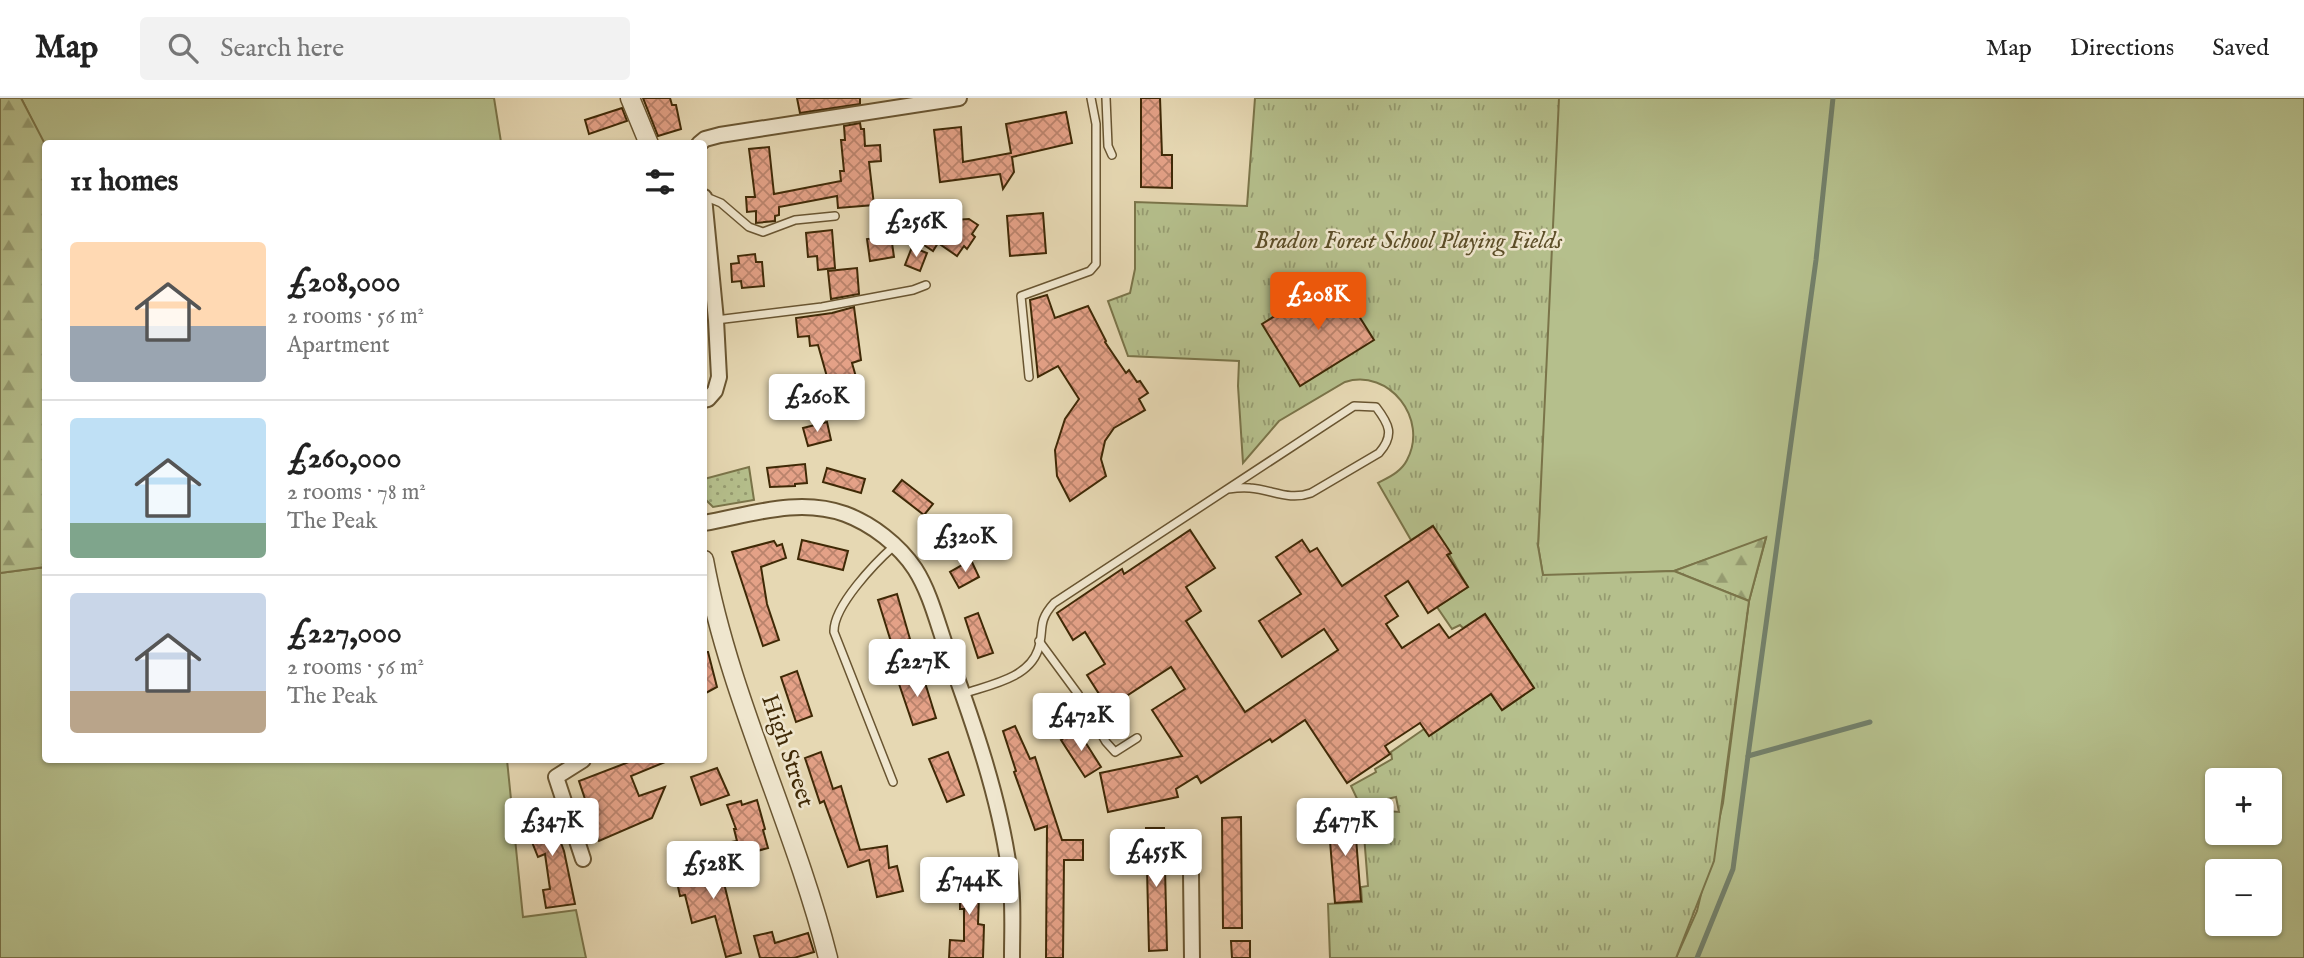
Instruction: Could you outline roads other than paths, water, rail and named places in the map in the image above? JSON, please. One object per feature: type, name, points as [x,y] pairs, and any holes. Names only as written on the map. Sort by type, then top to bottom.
[{"type":"street","points":[[630,98],[647,140]]},
{"type":"street","points":[[704,140],[885,104],[959,98]]},
{"type":"street","points":[[707,227],[719,377],[715,391],[707,399]]},
{"type":"street","points":[[707,522],[782,507],[805,507],[844,514],[866,524],[894,545],[920,579],[963,694],[993,791],[1005,844],[1012,906],[1012,958]]},
{"type":"street","name":"High Street","points":[[707,594],[798,853],[828,958]]},
{"type":"street","points":[[578,763],[556,777],[583,859]]},
{"type":"street","points":[[1191,873],[1192,958]]},
{"type":"lane","points":[[1029,377],[1021,296],[1094,268],[1097,258],[1096,120],[1091,98]]},
{"type":"lane","points":[[1106,98],[1108,146],[1112,155]]},
{"type":"lane","points":[[707,197],[721,203],[749,227],[763,232],[795,220],[835,216]]},
{"type":"lane","points":[[716,320],[822,307],[913,290],[926,285]]},
{"type":"lane","points":[[963,694],[1019,673],[1027,666],[1038,650],[1046,612],[1054,603],[1354,406],[1376,407],[1386,419],[1389,433],[1387,444],[1379,453],[1311,493],[1298,498],[1248,487],[1228,489]]},
{"type":"lane","points":[[893,782],[834,632],[834,625],[844,603],[894,545]]},
{"type":"lane","points":[[1039,640],[1115,752],[1136,738]]},
{"type":"waterway","points":[[1833,98],[1816,260],[1748,756],[1870,722]]},
{"type":"waterway","points":[[1697,958],[1733,869],[1748,756]]},
{"type":"park label","name":"Bradon Forest School Playing Fields","points":[[1408,241]]}]
